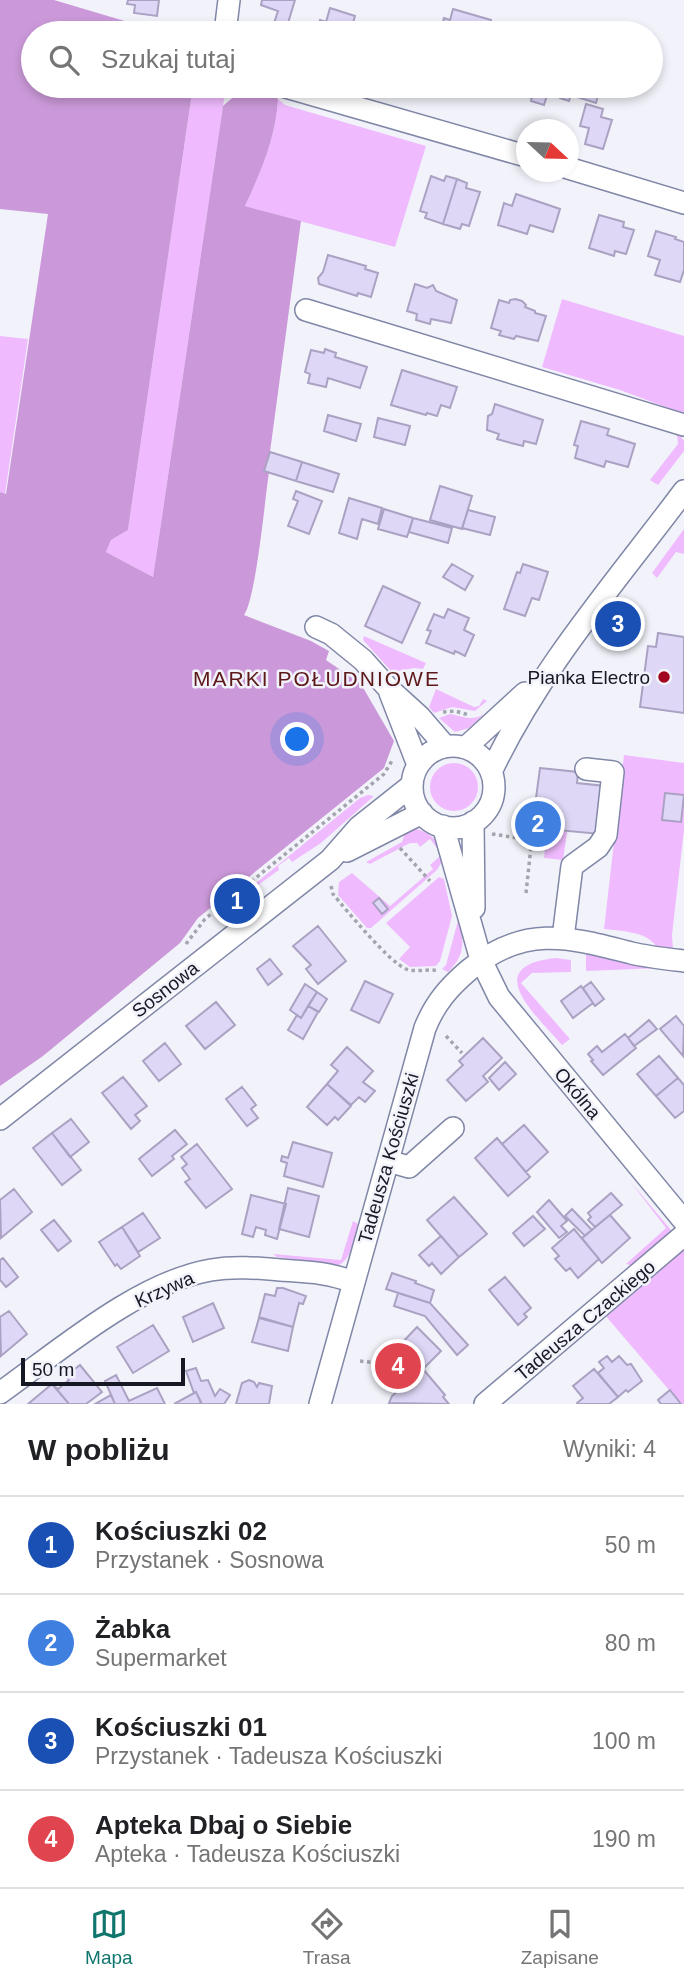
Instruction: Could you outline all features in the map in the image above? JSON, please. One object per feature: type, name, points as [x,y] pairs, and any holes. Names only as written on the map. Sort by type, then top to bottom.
[{"type":"street","points":[[226,21],[229,0]]},
{"type":"street","points":[[324,98],[516,153]]},
{"type":"street","points":[[579,171],[684,203]]},
{"type":"street","points":[[306,310],[684,425]]},
{"type":"street","points":[[491,772],[506,739],[545,674],[681,502]]},
{"type":"street","points":[[316,627],[347,646],[388,688],[455,747],[478,754],[491,772],[491,800],[482,815],[474,932]]},
{"type":"street","points":[[415,775],[430,753],[455,747],[545,674]]},
{"type":"street","points":[[388,688],[415,775],[414,798],[422,813],[443,826],[481,828]]},
{"type":"street","points":[[564,938],[572,866],[598,847],[606,835],[613,772],[586,769]]},
{"type":"street","name":"Sosnowa","points":[[333,870],[359,827],[415,775]]},
{"type":"street","name":"Sosnowa","points":[[0,1119],[333,870],[368,838],[422,813]]},
{"type":"street","points":[[443,826],[481,960]]},
{"type":"street","name":"Tadeusza Kościuszki","points":[[320,1404],[417,1054],[432,1012],[446,991],[481,960],[529,940],[580,940],[634,954],[684,961]]},
{"type":"street","name":"Okólna","points":[[481,960],[499,997],[684,1221]]},
{"type":"street","points":[[388,1161],[409,1167],[453,1128]]},
{"type":"street","name":"Tadeusza Czackiego","points":[[485,1404],[684,1235]]},
{"type":"street","name":"Krzywa","points":[[0,1393],[115,1312],[180,1278],[211,1270],[241,1267],[328,1273],[354,1282]]},
{"type":"path","points":[[439,714],[450,711],[473,715]]},
{"type":"path","points":[[179,952],[205,919],[384,774],[394,755]]},
{"type":"path","points":[[481,828],[532,839],[526,893]]},
{"type":"path","points":[[397,840],[402,851],[430,881]]},
{"type":"path","points":[[333,870],[333,894],[368,935],[402,967],[413,971],[431,969],[444,976]]},
{"type":"path","points":[[450,1040],[462,1053]]},
{"type":"path","points":[[360,1361],[386,1364]]},
{"type":"shaded area","points":[[0,0],[54,0],[125,21],[21,21],[21,98],[191,98],[128,530],[111,540],[106,552],[153,577],[223,106],[233,98],[278,99],[271,141],[245,206],[301,221],[270,452],[264,470],[269,472],[260,547],[244,615],[311,641],[329,651],[326,660],[361,684],[394,741],[384,768],[198,918],[180,943],[43,1056],[0,1086],[0,492],[6,494],[48,214],[0,209]]},
{"type":"shaded area","points":[[191,98],[224,98],[153,577],[106,552],[111,540],[128,530]]},
{"type":"shaded area","points":[[278,99],[285,105],[426,146],[395,247],[245,206],[271,141]]},
{"type":"shaded area","points":[[562,299],[684,336],[684,414],[620,390],[542,367]]},
{"type":"shaded area","points":[[0,336],[28,339],[5,494],[0,492]]},
{"type":"shaded area","points":[[635,421],[684,434],[681,438],[684,440],[684,451],[658,485],[650,480],[678,444],[677,435]]},
{"type":"shaded area","points":[[684,529],[684,554],[676,552],[657,578],[652,573]]},
{"type":"shaded area","points":[[364,636],[426,663],[423,669],[392,672],[363,640]]},
{"type":"shaded area","points":[[436,689],[474,707],[479,706],[483,699],[487,701],[475,711],[452,707],[434,713],[429,707]]},
{"type":"shaded area","points":[[450,714],[471,718],[484,714],[469,728],[455,732],[439,718]]},
{"type":"shaded area","points":[[624,755],[684,763],[684,830],[672,935],[673,950],[656,946],[646,937],[604,929]]},
{"type":"shaded area","points":[[454,763],[471,770],[478,787],[471,804],[454,811],[437,804],[430,787],[437,770]]},
{"type":"shaded area","points":[[374,796],[321,843],[292,862],[289,858],[278,866],[279,870],[218,914],[360,798]]},
{"type":"shaded area","points":[[412,828],[433,838],[444,858],[437,870],[371,928],[367,928],[338,895],[339,882],[352,873],[390,906],[433,869],[430,865],[439,857],[440,852],[430,839],[420,847],[417,843],[410,843],[370,864],[366,862],[402,842],[406,830]]},
{"type":"shaded area","points":[[547,829],[567,832],[563,860],[544,858]]},
{"type":"shaded area","points":[[439,877],[444,879],[452,916],[440,961],[436,966],[410,967],[399,959],[410,947],[386,923]]},
{"type":"shaded area","points":[[459,917],[462,933],[461,953],[448,972],[442,969],[446,965]]},
{"type":"shaded area","points":[[592,952],[639,966],[661,968],[586,971],[586,954]]},
{"type":"shaded area","points":[[556,958],[571,960],[571,972],[532,973],[521,983],[570,1039],[562,1045],[528,1006],[517,981],[521,971],[533,963]]},
{"type":"shaded area","points":[[629,1180],[671,1230],[668,1236],[635,1266],[626,1264],[666,1228]]},
{"type":"shaded area","points":[[353,1221],[358,1224],[352,1247],[344,1262],[339,1265],[277,1257],[273,1254],[341,1260]]},
{"type":"shaded area","points":[[684,1249],[684,1404],[681,1404],[604,1314]]},
{"type":"building","points":[[128,0],[159,0],[157,16],[134,13],[135,5],[127,4]]},
{"type":"building","points":[[262,0],[295,0],[289,21],[275,21],[278,11],[261,5]]},
{"type":"building","points":[[330,8],[355,16],[354,21],[326,21]]},
{"type":"building","points":[[453,9],[491,20],[443,21],[444,18],[450,20]]},
{"type":"building","points":[[532,98],[546,98],[544,105],[531,101]]},
{"type":"building","points":[[580,98],[597,98],[596,103]]},
{"type":"building","points":[[586,104],[603,109],[601,117],[612,120],[603,149],[585,144],[589,128],[580,126]]},
{"type":"building","points":[[431,176],[444,181],[446,176],[457,179],[443,224],[425,218],[427,213],[420,211]]},
{"type":"building","points":[[457,179],[467,183],[466,188],[480,192],[469,226],[462,224],[460,229],[443,224]]},
{"type":"building","points":[[516,194],[560,209],[553,232],[530,225],[527,234],[498,225],[504,203],[512,206]]},
{"type":"building","points":[[599,215],[624,222],[623,227],[634,230],[626,254],[615,251],[614,256],[589,248]]},
{"type":"building","points":[[656,231],[684,242],[684,270],[680,282],[655,275],[660,260],[648,256]]},
{"type":"building","points":[[328,255],[366,266],[365,269],[378,273],[371,297],[358,293],[357,296],[319,284],[318,278],[323,272]]},
{"type":"building","points":[[415,284],[427,288],[433,285],[436,291],[457,300],[451,323],[431,319],[430,324],[416,320],[417,314],[407,311]]},
{"type":"building","points":[[515,299],[522,301],[525,307],[535,313],[546,316],[538,341],[499,335],[501,331],[491,328],[499,300],[509,303]]},
{"type":"building","points":[[325,349],[336,353],[335,357],[367,367],[360,388],[328,378],[326,387],[308,383],[310,374],[305,372],[311,350],[324,353]]},
{"type":"building","points":[[402,370],[457,387],[450,408],[441,405],[437,416],[391,405]]},
{"type":"building","points":[[495,404],[543,420],[536,444],[524,441],[523,446],[497,439],[499,434],[487,430],[488,416],[492,414]]},
{"type":"building","points":[[328,415],[361,424],[356,441],[324,431]]},
{"type":"building","points":[[378,418],[410,426],[405,445],[374,437]]},
{"type":"building","points":[[581,421],[609,429],[607,435],[635,444],[628,467],[606,461],[604,467],[575,458],[578,446],[574,445]]},
{"type":"building","points":[[270,452],[302,462],[296,481],[264,471]]},
{"type":"building","points":[[302,462],[339,474],[333,492],[296,481]]},
{"type":"building","points":[[440,486],[472,496],[462,529],[430,520]]},
{"type":"building","points":[[296,491],[322,501],[309,534],[288,526],[298,501],[293,499]]},
{"type":"building","points":[[349,498],[382,508],[378,524],[362,519],[357,539],[339,533]]},
{"type":"building","points":[[384,509],[413,518],[407,537],[378,529]]},
{"type":"building","points":[[468,510],[495,517],[490,535],[462,528]]},
{"type":"building","points":[[413,518],[452,528],[448,543],[409,532]]},
{"type":"building","points":[[452,564],[473,576],[465,590],[443,577]]},
{"type":"building","points":[[523,564],[548,572],[539,600],[532,598],[525,616],[504,609],[517,572],[520,573]]},
{"type":"building","points":[[383,586],[420,603],[402,643],[365,626]]},
{"type":"building","points":[[448,609],[469,618],[464,630],[474,635],[465,656],[426,643],[431,631],[427,630],[434,614],[444,618]]},
{"type":"building","name":"Pianka Electro","points":[[658,633],[684,637],[684,713],[640,707],[648,646],[656,647]]},
{"type":"building","points":[[540,768],[578,772],[577,783],[605,786],[600,834],[547,829],[546,839],[522,836],[524,811],[534,813]]},
{"type":"building","points":[[665,793],[684,795],[681,822],[662,820]]},
{"type":"building","points":[[522,836],[546,839],[545,845],[521,842]]},
{"type":"building","points":[[379,898],[388,909],[382,914],[373,903]]},
{"type":"building","points":[[318,926],[346,961],[318,984],[306,969],[311,965],[293,946]]},
{"type":"building","points":[[270,959],[282,974],[268,985],[257,969]]},
{"type":"building","points":[[365,981],[393,994],[379,1023],[351,1010]]},
{"type":"building","points":[[591,982],[604,999],[595,1006],[583,988]]},
{"type":"building","points":[[305,984],[317,992],[301,1018],[290,1010]]},
{"type":"building","points":[[581,986],[593,1003],[573,1018],[561,1001]]},
{"type":"building","points":[[317,992],[327,999],[319,1012],[308,1006]]},
{"type":"building","points":[[216,1002],[235,1025],[205,1049],[186,1026]]},
{"type":"building","points":[[308,1006],[318,1012],[303,1039],[288,1030],[297,1015],[301,1018]]},
{"type":"building","points":[[676,1016],[684,1026],[683,1056],[660,1029]]},
{"type":"building","points":[[649,1020],[657,1029],[634,1046],[628,1038]]},
{"type":"building","points":[[625,1034],[636,1048],[603,1075],[588,1054],[597,1046],[602,1052]]},
{"type":"building","points":[[483,1038],[502,1058],[483,1076],[488,1082],[466,1101],[447,1080],[463,1065],[459,1061]]},
{"type":"building","points":[[165,1043],[181,1064],[159,1081],[143,1061]]},
{"type":"building","points":[[347,1047],[373,1071],[363,1082],[375,1091],[365,1102],[359,1097],[351,1105],[327,1084],[338,1071],[331,1065]]},
{"type":"building","points":[[659,1056],[678,1078],[656,1096],[637,1074]]},
{"type":"building","points":[[505,1062],[516,1074],[499,1090],[489,1078]]},
{"type":"building","points":[[123,1077],[147,1106],[135,1115],[140,1121],[131,1129],[102,1093]]},
{"type":"building","points":[[678,1078],[684,1085],[684,1111],[675,1118],[656,1096]]},
{"type":"building","points":[[327,1084],[351,1106],[338,1120],[335,1117],[327,1125],[307,1107]]},
{"type":"building","points":[[242,1087],[256,1105],[251,1109],[258,1118],[247,1126],[226,1099]]},
{"type":"building","points":[[71,1119],[89,1142],[70,1157],[52,1133]]},
{"type":"building","points":[[524,1125],[548,1152],[526,1172],[502,1144]]},
{"type":"building","points":[[175,1130],[187,1144],[172,1156],[174,1159],[152,1176],[139,1159]]},
{"type":"building","points":[[52,1133],[81,1170],[62,1185],[33,1148]]},
{"type":"building","points":[[497,1138],[530,1177],[508,1196],[475,1158]]},
{"type":"building","points":[[293,1142],[332,1153],[323,1187],[284,1176],[287,1163],[281,1161],[282,1156],[288,1158]]},
{"type":"building","points":[[197,1144],[232,1189],[206,1208],[185,1182],[190,1179],[182,1168],[187,1164],[181,1157]]},
{"type":"building","points":[[288,1188],[319,1196],[309,1237],[279,1229]]},
{"type":"building","points":[[14,1189],[32,1212],[1,1238],[0,1200]]},
{"type":"building","points":[[611,1193],[622,1205],[595,1227],[588,1220],[591,1217],[588,1213]]},
{"type":"building","points":[[251,1195],[286,1204],[277,1239],[265,1235],[266,1230],[256,1227],[253,1237],[242,1234]]},
{"type":"building","points":[[454,1197],[487,1234],[459,1257],[427,1220]]},
{"type":"building","points":[[549,1200],[567,1221],[561,1226],[567,1232],[559,1238],[537,1212]]},
{"type":"building","points":[[572,1209],[592,1230],[585,1236],[565,1216]]},
{"type":"building","points":[[143,1213],[160,1238],[138,1252],[122,1227]]},
{"type":"building","points":[[610,1215],[630,1238],[602,1263],[582,1238]]},
{"type":"building","points":[[533,1216],[545,1229],[524,1246],[513,1233]]},
{"type":"building","points":[[54,1220],[71,1241],[58,1251],[41,1230]]},
{"type":"building","points":[[122,1227],[140,1256],[121,1269],[117,1264],[115,1266],[99,1242]]},
{"type":"building","points":[[574,1229],[599,1259],[578,1278],[570,1268],[566,1271],[555,1259],[559,1256],[552,1248]]},
{"type":"building","points":[[441,1236],[459,1257],[441,1274],[432,1263],[429,1266],[419,1255]]},
{"type":"building","points":[[3,1258],[18,1277],[6,1287],[0,1280],[0,1260]]},
{"type":"building","points":[[392,1273],[434,1290],[430,1303],[386,1289]]},
{"type":"building","points":[[505,1277],[531,1308],[524,1314],[527,1317],[518,1325],[489,1290]]},
{"type":"building","points":[[277,1288],[306,1296],[303,1304],[299,1303],[293,1327],[259,1317],[265,1294],[275,1296]]},
{"type":"building","points":[[398,1293],[430,1303],[468,1345],[457,1355],[425,1316],[394,1306]]},
{"type":"building","points":[[213,1303],[224,1328],[193,1342],[183,1317]]},
{"type":"building","points":[[9,1311],[27,1334],[1,1356],[0,1317]]},
{"type":"building","points":[[259,1318],[293,1327],[288,1351],[252,1342]]},
{"type":"building","points":[[153,1325],[169,1351],[133,1373],[117,1347]]},
{"type":"building","points":[[417,1327],[441,1351],[423,1369],[399,1346]]},
{"type":"building","points":[[399,1346],[423,1369],[445,1395],[443,1397],[449,1404],[389,1403],[401,1388],[385,1371],[387,1358]]},
{"type":"building","points":[[607,1356],[612,1362],[619,1356],[627,1365],[631,1364],[642,1381],[618,1397],[598,1373],[604,1368],[599,1362]]},
{"type":"building","points":[[80,1365],[102,1392],[86,1404],[69,1404],[54,1386],[58,1389],[69,1380],[66,1376]]},
{"type":"building","points":[[196,1368],[201,1381],[208,1380],[215,1396],[220,1389],[230,1395],[224,1404],[202,1404],[196,1392],[194,1393],[186,1371]]},
{"type":"building","points":[[594,1369],[618,1397],[609,1404],[578,1404],[583,1398],[573,1386]]},
{"type":"building","points":[[116,1375],[129,1401],[157,1388],[165,1404],[115,1404],[105,1381]]},
{"type":"building","points":[[249,1380],[257,1387],[259,1383],[272,1386],[269,1404],[236,1404],[242,1383]]},
{"type":"building","points":[[52,1384],[69,1404],[28,1404]]},
{"type":"building","points":[[670,1390],[681,1404],[661,1404],[658,1400]]},
{"type":"building","points":[[196,1392],[201,1403],[174,1404]]},
{"type":"building","points":[[111,1395],[115,1404],[95,1404]]},
{"type":"place","name":"Kościuszki 01","points":[[618,624]]},
{"type":"place","name":"Pianka Electro","points":[[664,677]]},
{"type":"place","name":"Żabka","points":[[538,824]]},
{"type":"place","name":"Kościuszki 02","points":[[237,901]]},
{"type":"place","name":"Apteka Dbaj o Siebie","points":[[398,1366]]},
{"type":"district","name":"MARKI POŁUDNIOWE","points":[[317,679]]}]
